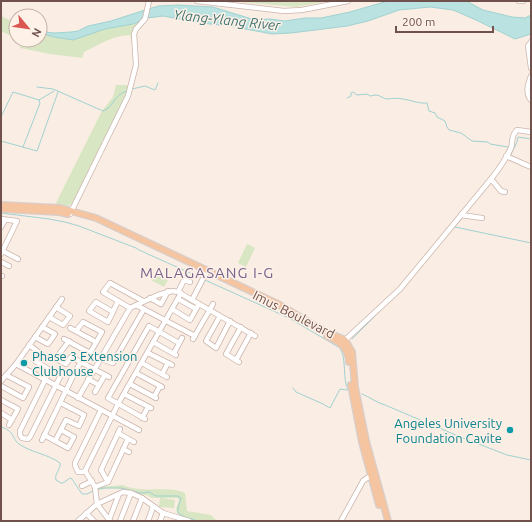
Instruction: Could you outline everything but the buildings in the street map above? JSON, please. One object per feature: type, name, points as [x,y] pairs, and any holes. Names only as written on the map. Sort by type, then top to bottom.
[{"type":"main road","name":"Imus Boulevard","points":[[1,205],[60,208],[105,222],[207,273],[276,303],[343,342],[352,352],[355,387],[384,521]]},
{"type":"main road","name":"Imus Boulevard","points":[[1,209],[71,212]]},
{"type":"main road","name":"Imus Boulevard","points":[[373,475],[388,521]]},
{"type":"street","points":[[71,212],[128,96],[136,65],[134,34],[145,19],[149,1]]},
{"type":"street","points":[[197,1],[258,9],[294,10],[348,1]]},
{"type":"street","points":[[531,42],[528,46],[531,68]]},
{"type":"street","points":[[531,76],[527,85],[528,95],[531,100]]},
{"type":"street","points":[[343,342],[400,289],[491,179],[511,147],[513,136],[517,130],[531,132]]},
{"type":"street","points":[[506,156],[531,167]]},
{"type":"street","points":[[491,179],[501,191],[505,192]]},
{"type":"street","points":[[461,215],[482,218]]},
{"type":"street","points":[[1,227],[3,220],[18,222],[2,251],[18,259]]},
{"type":"street","points":[[1,262],[9,266]]},
{"type":"street","points":[[192,300],[207,273]]},
{"type":"street","points":[[85,471],[118,404],[178,299],[184,280],[190,282]]},
{"type":"street","points":[[130,308],[103,292],[110,283],[143,301]]},
{"type":"street","points":[[78,398],[130,308],[143,301],[172,290],[241,327],[253,335],[238,361],[226,354],[241,327]]},
{"type":"street","points":[[150,298],[161,304],[168,291]]},
{"type":"street","points":[[1,381],[16,364],[62,299]]},
{"type":"street","points":[[178,299],[196,309]]},
{"type":"street","points":[[113,312],[96,302],[89,311],[108,322],[113,312],[118,301]]},
{"type":"street","points":[[172,309],[190,320],[199,304]]},
{"type":"street","points":[[136,305],[166,320],[194,337],[213,304]]},
{"type":"street","points":[[49,317],[63,325],[70,316],[56,307]]},
{"type":"street","points":[[95,392],[107,376],[71,357],[66,364],[53,357],[66,340],[109,363],[114,362],[144,309]]},
{"type":"street","points":[[220,316],[206,341],[216,348],[230,321]]},
{"type":"street","points":[[76,331],[81,323],[84,322],[102,332],[90,353]]},
{"type":"street","points":[[35,336],[48,344],[55,334],[42,326]]},
{"type":"street","points":[[124,394],[150,408],[144,418],[108,398],[148,326],[180,341],[175,354],[154,342]]},
{"type":"street","points":[[70,328],[96,342]]},
{"type":"street","points":[[29,345],[41,354],[35,361],[50,370],[20,431],[22,438],[28,439],[30,437],[63,371]]},
{"type":"street","points":[[142,363],[164,375],[170,364],[148,353]]},
{"type":"street","points":[[42,440],[81,362]]},
{"type":"street","points":[[16,364],[139,430]]},
{"type":"street","points":[[130,384],[155,397],[161,387],[136,373]]},
{"type":"street","points":[[1,386],[23,398],[29,387],[6,375]]},
{"type":"street","points":[[88,379],[99,385]]},
{"type":"street","points":[[1,400],[18,409],[10,425]]},
{"type":"street","points":[[55,441],[66,420],[79,426],[84,415],[60,403]]},
{"type":"street","points":[[85,471],[78,472],[75,465],[102,410]]},
{"type":"street","points":[[1,415],[12,420]]},
{"type":"street","points":[[44,435],[68,448],[74,437],[61,430]]},
{"type":"street","points":[[108,482],[100,470],[119,431],[134,442]]},
{"type":"street","points":[[95,490],[108,482],[128,439]]},
{"type":"street","points":[[123,449],[129,452]]},
{"type":"street","points":[[118,459],[123,462]]},
{"type":"street","points":[[85,471],[92,481],[95,490],[96,504],[109,520],[119,494]]},
{"type":"street","points":[[341,521],[363,481],[373,475]]},
{"type":"street","points":[[82,486],[92,481]]},
{"type":"street","points":[[78,521],[96,504],[123,492],[131,493],[142,498],[153,507],[174,518],[187,520]]},
{"type":"street","points":[[120,521],[131,493]]},
{"type":"street","points":[[133,521],[142,498]]},
{"type":"street","points":[[148,521],[153,507]]},
{"type":"street","points":[[86,513],[94,521]]},
{"type":"street","points":[[160,521],[163,513]]},
{"type":"green space","points":[[228,1],[330,1],[296,7]]},
{"type":"green space","points":[[1,16],[8,19],[8,34],[1,31]]},
{"type":"green space","points":[[138,22],[133,32],[133,47],[130,35],[124,35],[84,52],[82,58],[20,48],[48,48],[48,35],[73,40],[105,29]]},
{"type":"green space","points":[[116,85],[128,85],[125,96],[72,204],[68,206],[55,205],[102,111],[113,97]]},
{"type":"green space","points":[[247,244],[255,248],[246,267],[238,263]]},
{"type":"green space","points":[[155,273],[168,280],[164,287],[151,280]]},
{"type":"green space","points":[[123,485],[130,488],[170,490],[185,493],[187,511],[211,515],[217,521],[196,520],[182,516],[177,513],[176,509],[179,501],[178,498],[162,498],[175,500],[174,508],[159,507],[160,498],[152,498],[129,490],[113,488],[97,491],[97,488],[100,487]]},
{"type":"water","name":"Ylang-Ylang River","points":[[388,1],[466,1],[483,10],[512,17],[525,18],[531,15],[531,34],[515,39],[453,10],[430,7],[399,10],[368,21],[347,26],[291,33],[272,34],[163,16],[147,18],[133,24],[105,29],[73,40],[48,35],[48,32],[78,31],[88,26],[111,21],[159,6],[178,5],[213,7],[255,20],[270,19],[285,21],[305,18],[321,18],[350,12]]},
{"type":"waterway","points":[[132,89],[145,86],[155,90],[158,83]]},
{"type":"waterway","points":[[37,87],[53,89],[103,111],[107,109],[116,98],[127,91]]},
{"type":"waterway","points":[[1,117],[13,92],[39,100],[54,91]]},
{"type":"waterway","points":[[1,141],[37,151],[58,92]]},
{"type":"waterway","points":[[347,98],[351,96],[351,93],[353,92],[357,95],[376,95],[386,99],[399,98],[427,103],[429,111],[435,113],[437,117],[445,121],[449,130],[461,133],[472,141],[488,142],[490,144],[508,147]]},
{"type":"waterway","points":[[23,147],[40,103],[39,100]]},
{"type":"waterway","points":[[510,156],[518,137],[531,139]]},
{"type":"waterway","points":[[466,213],[476,200]]},
{"type":"waterway","points":[[1,213],[49,219],[79,226],[136,248],[199,277]]},
{"type":"waterway","points":[[451,231],[463,217]]},
{"type":"waterway","points":[[455,227],[531,243]]},
{"type":"waterway","points":[[205,280],[289,318],[340,348],[348,390]]},
{"type":"waterway","points":[[352,339],[382,309]]},
{"type":"waterway","points":[[293,388],[296,392],[330,408],[340,389],[347,390]]},
{"type":"waterway","points":[[362,394],[379,403],[458,436],[507,455],[531,460]]},
{"type":"waterway","points":[[1,427],[9,431],[19,444],[29,450],[60,463],[56,480],[63,483],[70,478],[72,479],[82,494],[87,494],[93,491]]},
{"type":"waterway","points":[[98,489],[121,488],[141,493],[149,492],[156,496],[178,496],[181,498],[178,513],[198,521]]},
{"type":"place","name":"Phase 3 Extension Clubhouse","points":[[24,363]]},
{"type":"place","name":"Angeles University Foundation Cavite","points":[[510,430]]},
{"type":"district","name":"MALAGASANG I-G","points":[[207,273]]}]
